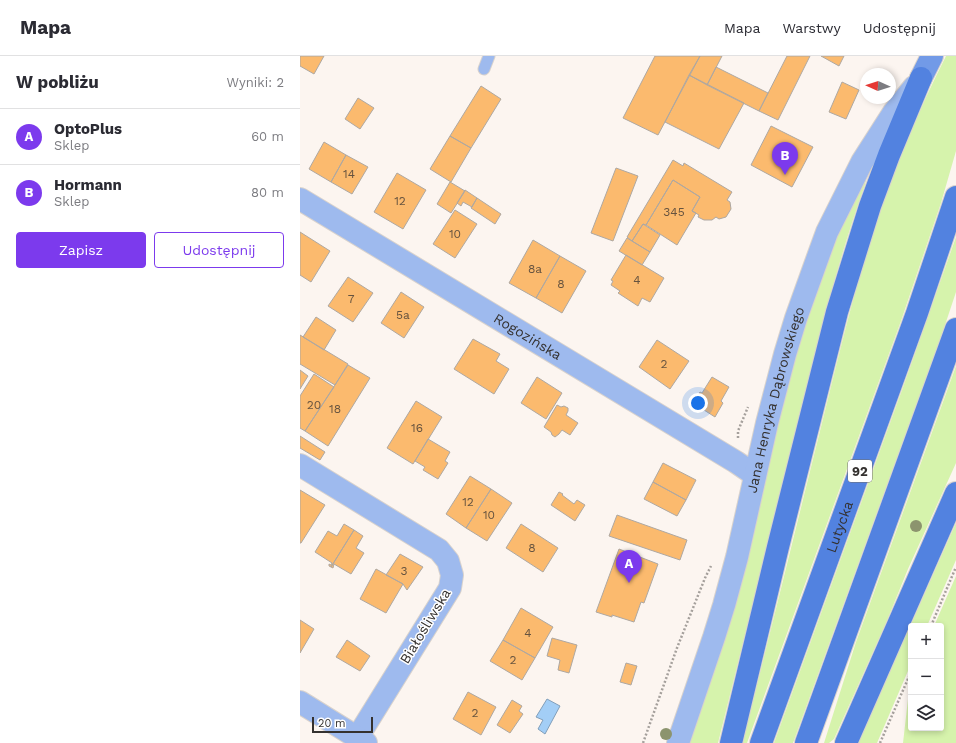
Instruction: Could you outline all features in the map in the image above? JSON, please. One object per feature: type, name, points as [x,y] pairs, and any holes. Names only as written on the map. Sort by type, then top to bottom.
[{"type":"main road","points":[[731,743],[839,304],[870,206],[889,155],[921,78],[932,56]]},
{"type":"main road","name":"Lutycka","points":[[761,743],[917,314],[956,197]]},
{"type":"main road","points":[[806,743],[956,329]]},
{"type":"main road","points":[[846,743],[956,493]]},
{"type":"street","name":"Jana Henryka Dąbrowskiego","points":[[678,743],[724,605],[737,557],[755,475],[790,335],[801,302],[827,232],[862,162],[894,112],[921,78]]},
{"type":"street","name":"Rogozińska","points":[[300,199],[755,475]]},
{"type":"street","name":"Białośliwska","points":[[300,465],[439,550],[448,560],[452,575],[450,588],[362,740]]},
{"type":"street","points":[[300,702],[362,740]]},
{"type":"lane","points":[[484,69],[489,56]]},
{"type":"path","points":[[643,743],[682,634],[712,564]]},
{"type":"path","points":[[932,623],[956,567]]},
{"type":"path","points":[[880,743],[908,679]]},
{"type":"green space","points":[[946,56],[956,56],[956,151],[941,203],[901,321],[747,743],[742,743],[846,328],[867,251],[899,161]]},
{"type":"green space","points":[[866,179],[851,224],[822,326],[718,743],[686,743],[788,374],[834,241]]},
{"type":"green space","points":[[956,237],[956,292],[941,337],[793,743],[774,743],[902,390]]},
{"type":"green space","points":[[956,366],[956,463],[834,739],[829,743],[824,743],[856,642]]},
{"type":"green space","points":[[956,523],[956,560],[928,623],[911,623]]},
{"type":"green space","points":[[956,576],[956,743],[903,743],[908,699],[908,731],[944,731],[944,623],[935,623]]},
{"type":"green space","points":[[908,631],[908,671],[877,743],[858,743]]},
{"type":"water","points":[[547,699],[560,706],[545,734],[538,729],[543,720],[536,717]]},
{"type":"building","points":[[300,56],[324,56],[314,74],[300,66]]},
{"type":"building","points":[[655,56],[700,56],[658,135],[623,118]]},
{"type":"building","points":[[700,56],[722,56],[707,85],[689,75]]},
{"type":"building","points":[[787,56],[810,56],[778,120],[759,111]]},
{"type":"building","points":[[821,56],[844,56],[839,66]]},
{"type":"building","points":[[716,67],[768,93],[759,111],[707,85]]},
{"type":"building","points":[[689,75],[744,103],[719,149],[665,122]]},
{"type":"building","points":[[842,82],[859,90],[846,119],[829,112]]},
{"type":"building","points":[[481,86],[501,99],[471,148],[450,136]]},
{"type":"building","points":[[358,98],[374,108],[360,129],[345,119]]},
{"type":"building","points":[[771,126],[813,147],[792,187],[751,165]]},
{"type":"building","points":[[450,136],[471,148],[451,182],[430,169]]},
{"type":"building","points":[[324,142],[346,155],[331,182],[309,169]]},
{"type":"building","points":[[346,155],[368,167],[352,194],[331,182]]},
{"type":"building","points":[[673,160],[683,166],[684,163],[732,192],[727,200],[730,202],[731,209],[726,217],[719,219],[716,217],[712,220],[704,220],[698,217],[699,215],[692,211],[700,197],[673,180],[646,225],[643,224],[632,241],[627,237]]},
{"type":"building","points":[[616,168],[638,176],[613,241],[591,233]]},
{"type":"building","points":[[397,173],[426,190],[403,229],[374,212]]},
{"type":"building","points":[[673,180],[700,197],[692,211],[696,213],[677,245],[646,225]]},
{"type":"building","points":[[450,182],[465,191],[451,213],[437,204]]},
{"type":"building","points":[[465,190],[477,198],[472,207],[463,202],[461,206],[457,203]]},
{"type":"building","points":[[477,198],[501,214],[495,224],[471,208]]},
{"type":"building","points":[[455,210],[477,224],[455,258],[433,244]]},
{"type":"building","points":[[643,224],[660,235],[650,252],[632,241]]},
{"type":"building","points":[[300,232],[330,251],[311,282],[300,275]]},
{"type":"building","points":[[627,238],[650,252],[642,265],[619,251]]},
{"type":"building","points":[[533,240],[560,256],[536,298],[509,283]]},
{"type":"building","points":[[626,255],[664,278],[650,302],[642,298],[638,306],[618,293],[620,291],[611,285],[613,281],[611,280]]},
{"type":"building","points":[[560,256],[586,271],[562,313],[536,298]]},
{"type":"building","points":[[348,277],[373,293],[353,322],[328,306]]},
{"type":"building","points":[[401,292],[424,307],[404,338],[381,323]]},
{"type":"building","points":[[316,317],[336,330],[324,350],[303,337]]},
{"type":"building","points":[[300,335],[348,364],[335,385],[300,364]]},
{"type":"building","points":[[473,339],[500,354],[496,361],[509,369],[494,394],[454,369]]},
{"type":"building","points":[[657,340],[689,361],[670,389],[639,367]]},
{"type":"building","points":[[348,365],[370,378],[328,446],[305,431]]},
{"type":"building","points":[[300,370],[308,376],[300,389]]},
{"type":"building","points":[[314,374],[334,387],[305,431],[300,428],[300,396]]},
{"type":"building","points":[[537,377],[562,393],[546,419],[521,403]]},
{"type":"building","points":[[712,377],[729,387],[721,401],[723,403],[715,417],[693,403],[700,392],[702,393]]},
{"type":"building","points":[[416,401],[442,417],[413,464],[387,448]]},
{"type":"building","points":[[557,405],[568,408],[566,415],[578,423],[570,435],[562,430],[555,437],[544,427]]},
{"type":"building","points":[[300,436],[325,452],[320,460],[300,448]]},
{"type":"building","points":[[428,439],[450,452],[445,461],[448,463],[438,479],[423,470],[425,467],[415,461]]},
{"type":"building","points":[[663,463],[696,480],[686,500],[653,482]]},
{"type":"building","points":[[470,476],[491,489],[466,528],[446,514]]},
{"type":"building","points":[[653,482],[686,500],[677,516],[644,499]]},
{"type":"building","points":[[491,489],[512,503],[487,541],[466,528]]},
{"type":"building","points":[[300,490],[325,505],[301,543],[300,543]]},
{"type":"building","points":[[559,492],[574,504],[577,500],[585,505],[575,521],[551,505]]},
{"type":"building","points":[[617,515],[687,540],[680,560],[609,536]]},
{"type":"building","points":[[344,524],[354,530],[331,567],[329,564],[331,565],[332,563],[315,552],[328,531],[337,536]]},
{"type":"building","points":[[521,524],[558,548],[543,572],[506,548]]},
{"type":"building","points":[[354,530],[363,536],[356,548],[364,553],[351,574],[334,564],[333,568],[331,567]]},
{"type":"building","points":[[619,549],[658,564],[644,603],[641,602],[634,622],[596,612]]},
{"type":"building","points":[[400,554],[423,567],[407,590],[403,584],[386,575]]},
{"type":"building","points":[[376,569],[403,584],[386,613],[360,599]]},
{"type":"building","points":[[521,608],[553,627],[535,658],[503,640]]},
{"type":"building","points":[[300,620],[314,629],[300,653]]},
{"type":"building","points":[[552,638],[577,645],[569,673],[558,670],[560,660],[547,656]]},
{"type":"building","points":[[347,640],[370,656],[360,671],[336,657]]},
{"type":"building","points":[[503,640],[535,658],[522,680],[490,661]]},
{"type":"building","points":[[626,663],[637,666],[631,685],[620,682]]},
{"type":"building","points":[[468,692],[496,707],[481,735],[453,719]]},
{"type":"building","points":[[512,700],[522,706],[519,711],[523,714],[510,733],[497,725]]},
{"type":"place","name":"Hormann","points":[[785,175]]},
{"type":"place","name":"OptoPlus","points":[[629,583]]}]
